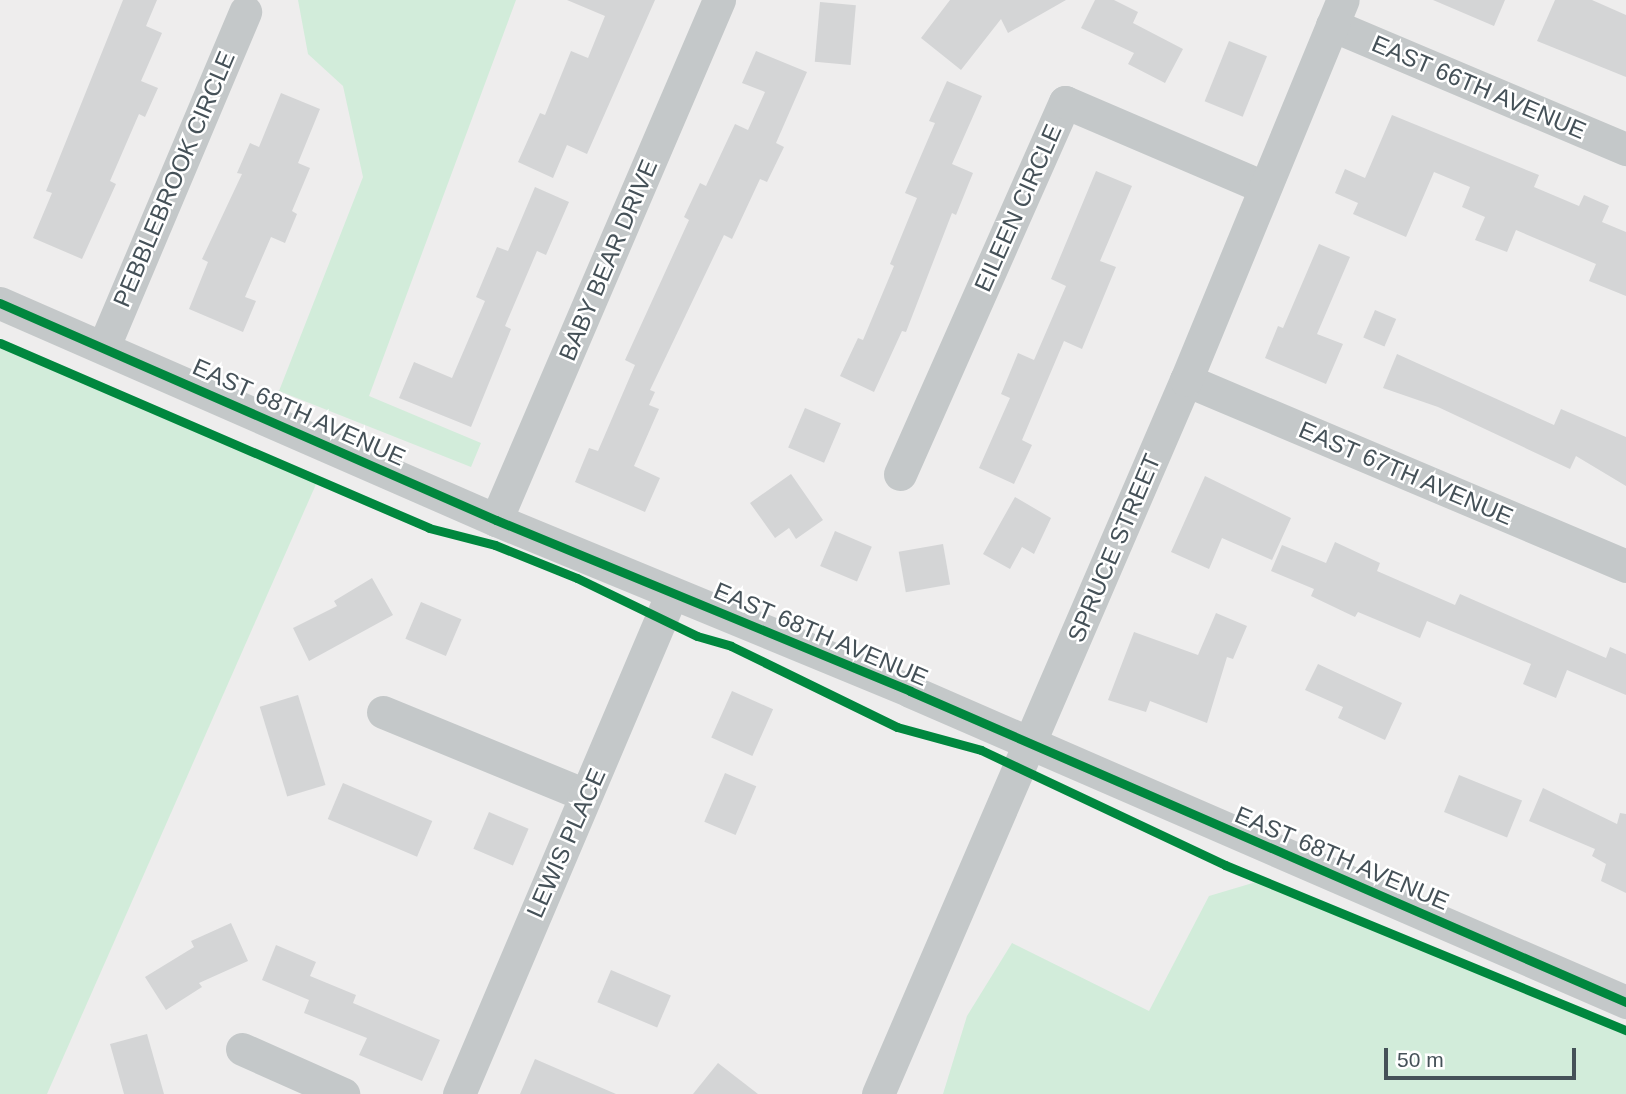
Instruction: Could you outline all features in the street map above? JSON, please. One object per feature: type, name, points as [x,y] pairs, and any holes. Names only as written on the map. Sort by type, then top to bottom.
[{"type":"street","name":"BABY BEAR DRIVE","points":[[496,520],[719,0]]},
{"type":"street","name":"PEBBLEBROOK CIRCLE","points":[[104,346],[245,12]]},
{"type":"street","name":"EAST 66TH AVENUE","points":[[1337,12],[1626,149]]},
{"type":"street","name":"SPRUCE STREET","points":[[878,1094],[1186,380],[1337,12]]},
{"type":"street","name":"EILEEN CIRCLE","points":[[900,474],[1065,102],[1263,187]]},
{"type":"street","name":"EAST 68TH AVENUE","points":[[0,303],[104,346],[496,520],[1029,744],[1626,1002]]},
{"type":"street","name":"EAST 67TH AVENUE","points":[[1186,380],[1626,566]]},
{"type":"street","name":"LEWIS PLACE","points":[[459,1094],[585,795],[618,728],[673,593]]},
{"type":"street","points":[[383,712],[585,795]]},
{"type":"street","points":[[242,1049],[343,1094]]},
{"type":"green space","points":[[298,0],[516,0],[369,396],[481,443],[471,467],[279,391],[363,177],[343,86],[308,54]]},
{"type":"green space","points":[[0,346],[317,482],[47,1094],[0,1094]]},
{"type":"green space","points":[[1256,882],[1626,1032],[1626,1094],[943,1094],[967,1016],[1012,943],[1149,1011],[1209,896]]},
{"type":"building","points":[[123,0],[157,0],[146,26],[162,33],[141,81],[158,88],[145,117],[139,114],[110,181],[116,184],[82,259],[33,238],[52,193],[46,191]]},
{"type":"building","points":[[567,0],[655,0],[587,154],[567,145],[553,178],[518,162],[540,113],[545,115],[571,51],[588,58],[605,16]]},
{"type":"building","points":[[950,0],[1066,0],[1008,33],[1001,19],[961,70],[921,38]]},
{"type":"building","points":[[1095,0],[1114,0],[1138,12],[1133,23],[1183,49],[1165,83],[1128,64],[1134,53],[1081,28]]},
{"type":"building","points":[[1433,0],[1505,0],[1494,26]]},
{"type":"building","points":[[1555,0],[1592,0],[1626,15],[1626,77],[1537,41]]},
{"type":"building","points":[[820,2],[856,5],[851,65],[815,62]]},
{"type":"building","points":[[1229,41],[1267,56],[1243,117],[1205,101]]},
{"type":"building","points":[[756,51],[807,72],[776,143],[784,147],[767,182],[760,179],[732,239],[724,235],[650,390],[655,392],[649,405],[659,409],[634,466],[660,478],[645,512],[575,482],[589,448],[598,451],[635,365],[625,360],[689,220],[684,217],[700,183],[706,186],[735,124],[748,130],[765,92],[742,83]]},
{"type":"building","points":[[947,81],[982,96],[952,164],[973,173],[956,215],[952,213],[906,332],[902,331],[874,392],[840,376],[858,338],[863,340],[894,266],[890,264],[917,198],[905,193],[935,123],[929,121]]},
{"type":"building","points":[[281,93],[320,109],[298,163],[310,168],[292,211],[297,214],[285,243],[271,237],[245,297],[256,301],[243,332],[189,309],[208,262],[202,259],[242,174],[237,173],[250,143],[259,147]]},
{"type":"building","points":[[1392,115],[1539,175],[1534,187],[1579,206],[1584,195],[1609,206],[1602,222],[1626,232],[1626,296],[1589,281],[1596,264],[1516,230],[1507,252],[1475,240],[1485,217],[1462,207],[1470,187],[1434,172],[1406,237],[1353,214],[1358,203],[1335,193],[1345,169],[1365,178]]},
{"type":"building","points":[[1096,171],[1132,186],[1100,261],[1116,267],[1082,349],[1064,341],[1022,440],[1032,445],[1014,484],[979,468],[1010,398],[1001,394],[1018,353],[1034,360],[1066,286],[1051,279]]},
{"type":"building","points":[[535,187],[569,202],[546,255],[537,251],[505,326],[511,329],[471,427],[399,398],[414,362],[452,378],[485,301],[476,297],[497,247],[508,251]]},
{"type":"building","points":[[1319,244],[1350,257],[1317,334],[1343,344],[1326,384],[1265,358],[1278,326],[1283,328]]},
{"type":"building","points":[[1375,310],[1396,319],[1384,347],[1363,338]]},
{"type":"building","points":[[1397,354],[1554,425],[1561,409],[1626,437],[1626,486],[1576,456],[1570,469],[1438,407],[1383,388]]},
{"type":"building","points":[[805,408],[841,423],[824,463],[788,448]]},
{"type":"building","points":[[791,474],[823,520],[796,539],[789,528],[775,538],[750,503]]},
{"type":"building","points":[[1205,476],[1291,518],[1272,560],[1222,538],[1209,569],[1171,552]]},
{"type":"building","points":[[1015,497],[1051,518],[1034,554],[1022,547],[1010,569],[983,554]]},
{"type":"building","points":[[835,531],[872,547],[857,582],[820,566]]},
{"type":"building","points":[[1335,542],[1380,563],[1377,571],[1455,605],[1460,594],[1606,658],[1610,647],[1626,654],[1626,695],[1567,670],[1556,698],[1523,684],[1531,664],[1427,621],[1420,638],[1358,612],[1355,617],[1311,596],[1314,589],[1271,571],[1282,545],[1326,563]]},
{"type":"building","points":[[943,544],[950,584],[906,592],[899,552]]},
{"type":"building","points":[[372,578],[393,615],[309,661],[293,628],[337,606],[334,601]]},
{"type":"building","points":[[421,602],[462,619],[446,656],[405,639]]},
{"type":"building","points":[[1216,613],[1247,626],[1233,659],[1227,657],[1207,723],[1150,701],[1146,712],[1108,700],[1134,632],[1198,655]]},
{"type":"building","points":[[1318,664],[1402,703],[1385,740],[1338,718],[1343,707],[1305,690]]},
{"type":"building","points":[[732,691],[773,709],[752,756],[711,738]]},
{"type":"building","points":[[298,695],[325,785],[287,797],[260,707]]},
{"type":"building","points":[[725,773],[756,786],[736,835],[704,822]]},
{"type":"building","points":[[1459,775],[1522,800],[1507,838],[1444,812]]},
{"type":"building","points":[[343,783],[432,821],[417,857],[328,819]]},
{"type":"building","points":[[1543,788],[1617,824],[1620,813],[1626,814],[1626,893],[1601,881],[1606,864],[1592,856],[1595,849],[1529,821]]},
{"type":"building","points":[[489,812],[529,829],[513,866],[473,849]]},
{"type":"building","points":[[231,923],[248,961],[199,983],[202,987],[166,1010],[145,977],[194,947],[191,941]]},
{"type":"building","points":[[276,945],[316,962],[310,976],[356,995],[353,1003],[440,1040],[422,1081],[359,1055],[367,1038],[304,1013],[309,1000],[262,980]]},
{"type":"building","points":[[611,970],[671,995],[657,1028],[597,1002]]},
{"type":"building","points":[[147,1034],[164,1094],[124,1094],[110,1044]]},
{"type":"building","points":[[535,1059],[616,1094],[520,1094]]},
{"type":"building","points":[[718,1063],[758,1094],[693,1094]]},
{"type":"cycle path","points":[[0,303],[496,520],[910,691],[1626,1002]]},
{"type":"cycle path","points":[[0,343],[429,528],[495,545],[577,578],[697,636],[731,646],[897,727],[981,750],[1225,865],[1626,1030]]}]
